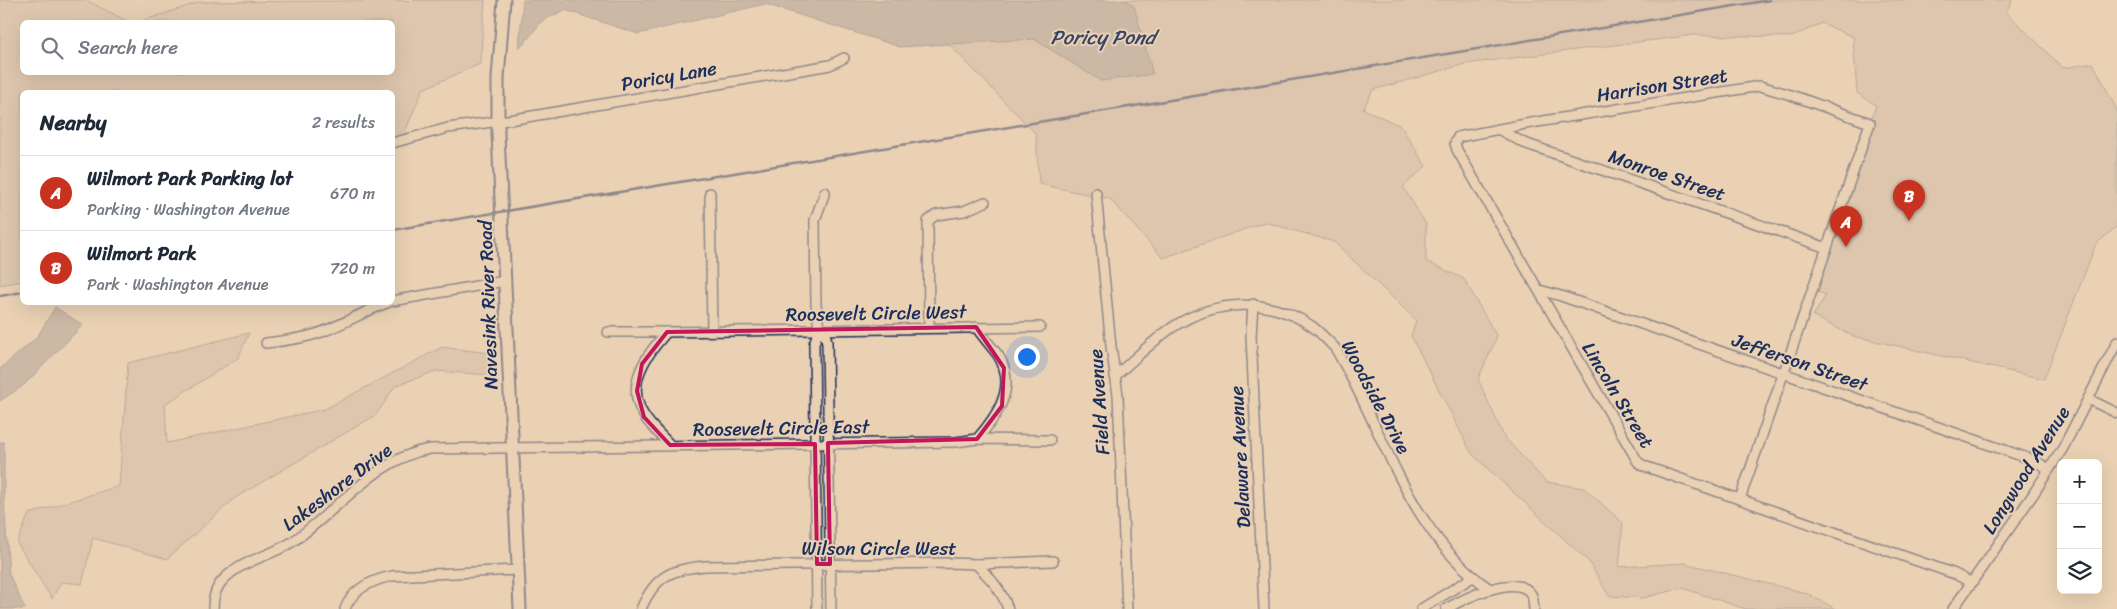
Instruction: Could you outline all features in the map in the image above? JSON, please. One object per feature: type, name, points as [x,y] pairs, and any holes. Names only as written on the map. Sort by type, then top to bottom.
[{"type":"main road","name":"Navesink River Road","points":[[504,0],[498,78],[498,121],[520,609]]},
{"type":"street","name":"Poricy Lane","points":[[395,142],[448,128],[830,64],[844,58]]},
{"type":"street","name":"Harrison Street","points":[[1456,140],[1461,136],[1760,86],[1792,95],[1870,123],[1827,248]]},
{"type":"street","name":"Monroe Street","points":[[1498,130],[1524,143],[1827,248]]},
{"type":"street","name":"Lincoln Street","points":[[1456,140],[1457,150],[1638,462],[1644,466],[1938,568],[1972,583]]},
{"type":"street","points":[[817,609],[814,344],[819,329],[816,304],[815,220],[825,192]]},
{"type":"street","points":[[710,193],[712,331]]},
{"type":"street","name":"Field Avenue","points":[[1096,193],[1115,376],[1127,609]]},
{"type":"street","points":[[929,328],[928,221],[936,215],[964,211],[985,202]]},
{"type":"street","points":[[1740,499],[1827,248]]},
{"type":"street","points":[[395,300],[504,281]]},
{"type":"street","name":"Jefferson Street","points":[[1539,290],[2033,460],[2049,469]]},
{"type":"street","name":"Woodside Drive","points":[[1115,376],[1152,342],[1191,316],[1221,306],[1253,304],[1286,312],[1298,318],[1319,332],[1335,348],[1425,521],[1453,559],[1490,589]]},
{"type":"street","name":"Delaware Avenue","points":[[1253,304],[1251,336],[1264,609]]},
{"type":"street","points":[[266,343],[285,341],[318,333],[381,305]]},
{"type":"street","name":"Roosevelt Circle West","points":[[667,332],[1040,326]]},
{"type":"street","points":[[976,328],[1001,361],[1006,385],[1002,406],[976,440]]},
{"type":"street","points":[[819,329],[827,340],[831,609]]},
{"type":"street","points":[[608,332],[667,332]]},
{"type":"street","points":[[667,332],[650,351],[642,364],[638,377],[637,391],[644,417],[670,445]]},
{"type":"street","name":"Longwood Avenue","points":[[1953,609],[2063,448],[2117,342]]},
{"type":"street","points":[[2088,399],[2117,413]]},
{"type":"street","name":"Roosevelt Circle East","points":[[512,448],[1050,440]]},
{"type":"street","name":"Lakeshore Drive","points":[[213,609],[216,590],[224,578],[233,570],[271,554],[292,542],[383,468],[397,459],[417,451],[430,449],[512,448]]},
{"type":"street","name":"Wilson Circle West","points":[[642,609],[648,593],[661,578],[683,568],[705,566],[976,564],[1053,561]]},
{"type":"street","points":[[976,564],[996,583],[1008,609]]},
{"type":"street","points":[[345,609],[357,591],[375,580],[392,576],[517,570]]},
{"type":"street","points":[[1421,609],[1473,577]]},
{"type":"street","points":[[1446,609],[1490,589],[1508,586],[1523,587],[1532,595],[1534,609]]},
{"type":"highlighted area","points":[[976,327],[1004,368],[1002,406],[977,439],[828,443],[830,564],[817,564],[815,444],[670,445],[644,417],[637,391],[642,364],[667,332]]},
{"type":"shaded area","points":[[0,0],[85,0],[125,20],[20,20],[20,75],[395,75],[395,20],[145,20],[200,2],[485,0],[480,64],[423,89],[402,139],[395,141],[395,90],[20,90],[20,281],[0,285]]},
{"type":"shaded area","points":[[85,0],[260,0],[256,2],[200,2],[145,20],[125,20]]},
{"type":"shaded area","points":[[1125,0],[2013,0],[2006,12],[2063,68],[2093,63],[2117,110],[2117,226],[2096,244],[2044,379],[1853,336],[1813,316],[1826,295],[1812,290],[1876,105],[1857,93],[1853,37],[1822,23],[1792,37],[1694,35],[1465,64],[1373,90],[1363,109],[1401,126],[1426,166],[1403,187],[1426,224],[1426,261],[1464,279],[1497,337],[1478,379],[1504,437],[1546,482],[1584,488],[1623,523],[1619,567],[1684,563],[1806,593],[1836,609],[1746,609],[1682,588],[1643,598],[1609,596],[1589,562],[1472,454],[1411,336],[1416,320],[1334,242],[1265,222],[1163,258],[1110,199],[1039,184],[1036,134],[948,43],[1034,39],[1101,81],[1134,6]]},
{"type":"shaded area","points":[[249,333],[238,358],[165,404],[167,443],[325,409],[442,347],[489,353],[490,375],[436,371],[395,386],[376,415],[235,498],[167,559],[93,538],[82,584],[61,582],[52,599],[17,543],[29,514],[119,486],[128,363]]},
{"type":"water","name":"Poricy Pond","points":[[523,0],[1125,0],[1134,6],[1153,74],[1101,81],[1034,39],[900,47],[765,4],[638,34],[565,10],[542,21],[523,45],[519,47]]},
{"type":"water","points":[[55,307],[83,325],[24,385],[0,401],[0,369],[37,337]]},
{"type":"water","points":[[0,442],[4,442],[4,499],[9,574],[25,609],[0,609]]},
{"type":"railway","points":[[395,229],[1770,0]]},
{"type":"railway","points":[[0,296],[20,292]]},
{"type":"place","name":"Wilmort Park","points":[[1909,221]]},
{"type":"place","name":"Wilmort Park Parking lot","points":[[1846,247]]}]
